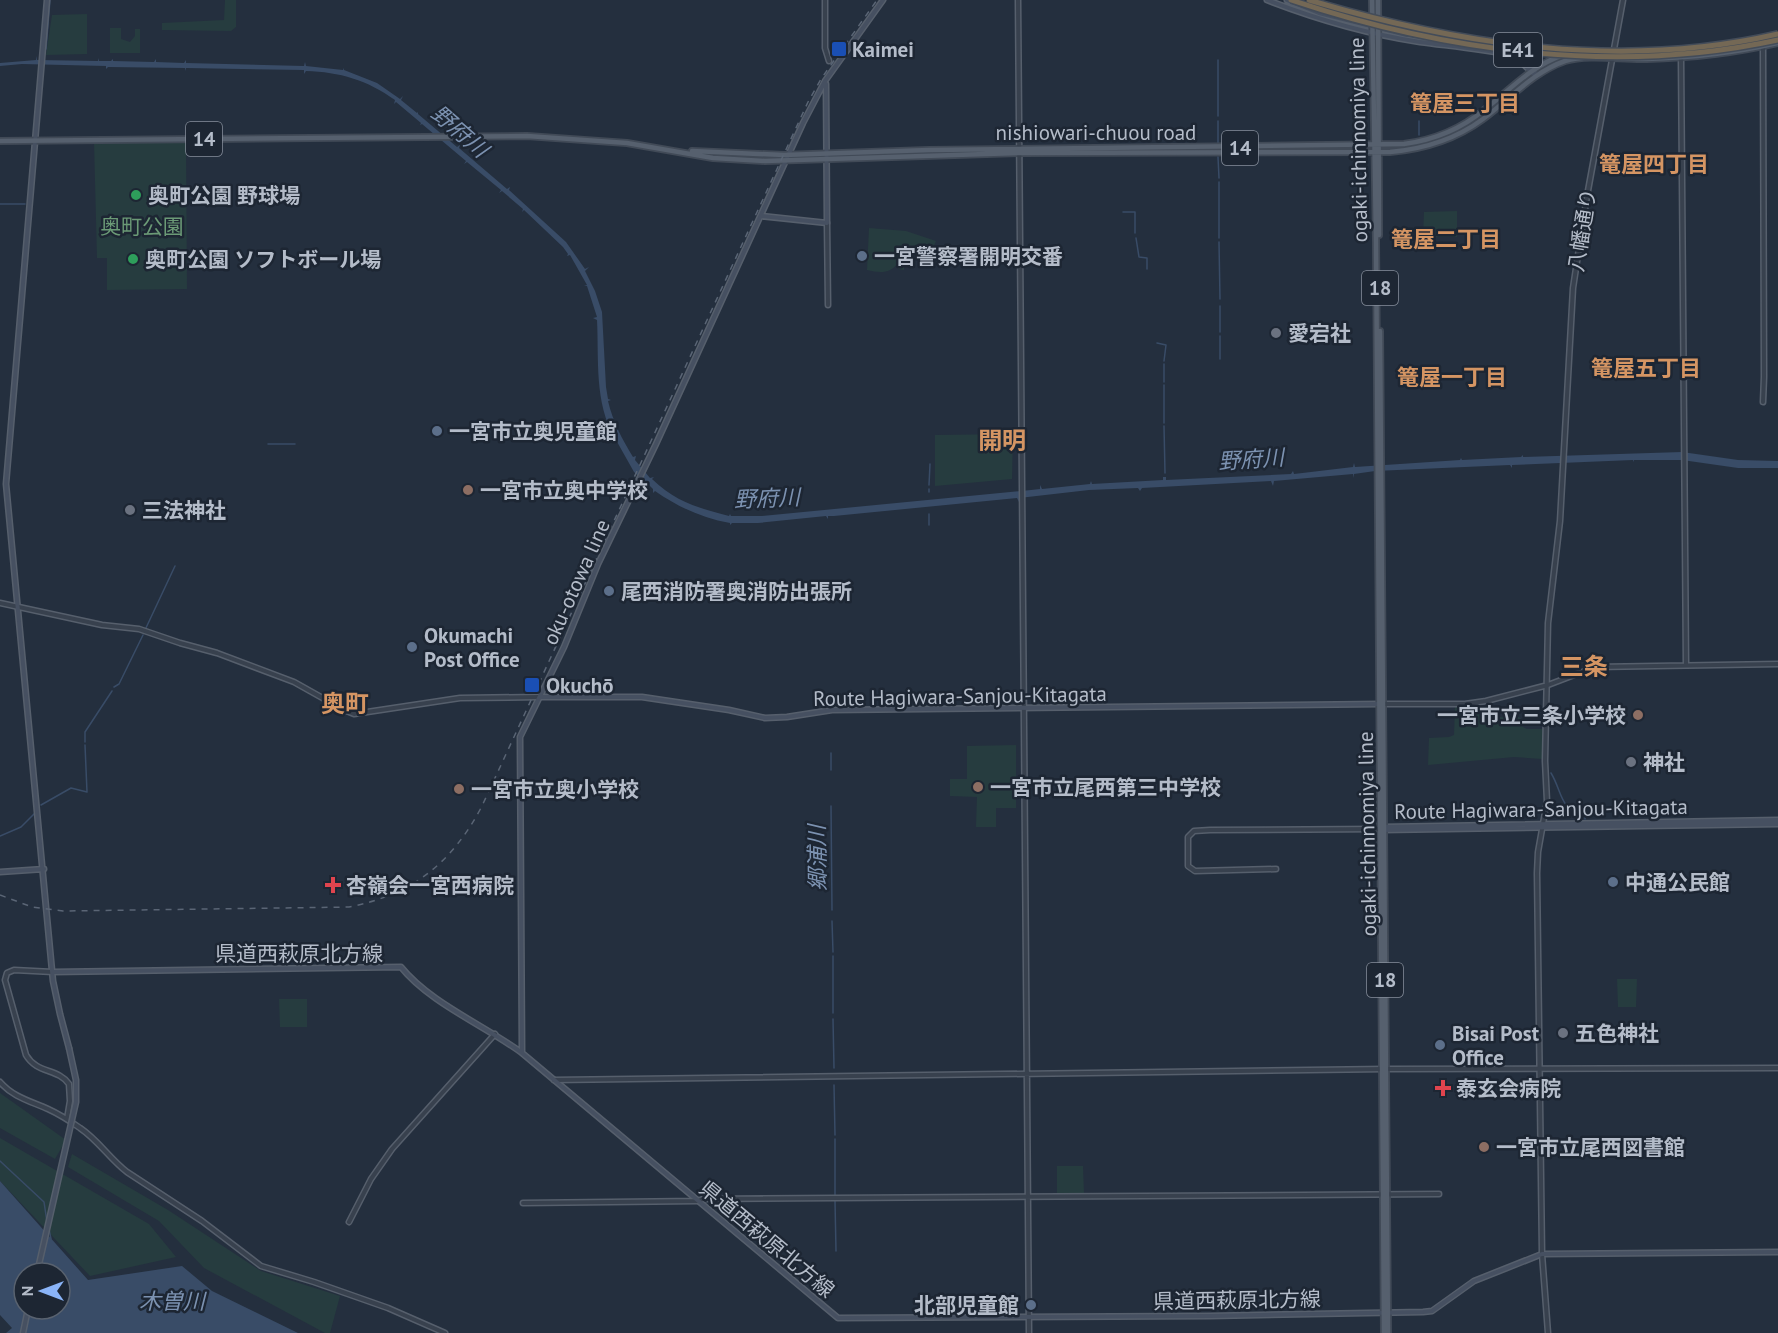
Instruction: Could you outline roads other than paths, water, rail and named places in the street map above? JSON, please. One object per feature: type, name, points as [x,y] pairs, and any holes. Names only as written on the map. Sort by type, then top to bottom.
[{"type":"highway","name":"E41","points":[[1291,0],[1356,20],[1415,34],[1480,45],[1551,53],[1590,56],[1667,56],[1778,41]]},
{"type":"highway","name":"E41","points":[[1309,0],[1425,30],[1482,40],[1561,49],[1666,50],[1722,45],[1778,33]]},
{"type":"main road","points":[[40,1261],[76,1102],[76,1080],[60,1014],[53,972],[6,484],[47,0]]},
{"type":"main road","name":"oku-otowa line","points":[[522,1053],[520,737],[785,161],[825,81],[883,0]]},
{"type":"main road","points":[[1267,0],[1319,18],[1376,30]]},
{"type":"main road","points":[[1287,0],[1312,10],[1419,42],[1509,54],[1520,60],[1536,76]]},
{"type":"main road","name":"ogaki-ichinnomiya line","points":[[1372,0],[1376,30]]},
{"type":"main road","name":"ogaki-ichinnomiya line","points":[[1378,0],[1376,30],[1386,1333]]},
{"type":"main road","name":"nishiowari-chuou road","points":[[674,150],[825,156],[1377,145],[1421,141],[1451,131],[1482,112],[1532,70],[1572,52],[1681,46],[1778,33]]},
{"type":"main road","name":"nishiowari-chuou road","points":[[1019,151],[1377,152],[1421,148],[1461,133],[1536,76],[1553,66],[1571,60],[1681,58],[1763,46],[1778,41]]},
{"type":"main road","points":[[761,216],[827,223],[825,81]]},
{"type":"main road","name":"nishiowari-chuou road","points":[[0,141],[453,136],[585,139],[674,150],[713,158],[785,161],[825,156]]},
{"type":"main road","name":"Route Hagiwara-Sanjou-Kitagata","points":[[540,697],[642,697],[729,710],[765,718],[832,710],[1381,704]]},
{"type":"main road","name":"Route Hagiwara-Sanjou-Kitagata","points":[[1382,829],[1778,822]]},
{"type":"main road","points":[[0,872],[44,869]]},
{"type":"main road","name":"県道西萩原北方線","points":[[53,972],[401,967],[421,987],[522,1053],[838,1318],[1432,1311],[1474,1281],[1542,1254],[1778,1252]]},
{"type":"street","points":[[825,0],[825,48],[829,61]]},
{"type":"street","points":[[1018,0],[1029,1333]]},
{"type":"street","name":"八幡通り","points":[[1548,1333],[1542,1254],[1537,873],[1538,852],[1547,801],[1545,761],[1548,623],[1557,551],[1573,288],[1587,196],[1623,0]]},
{"type":"street","points":[[1762,35],[1764,377],[1762,402]]},
{"type":"street","points":[[1681,46],[1686,665]]},
{"type":"street","points":[[827,223],[828,305]]},
{"type":"street","points":[[0,603],[102,625],[112,624],[139,629],[180,644],[217,652],[294,682],[354,714],[460,698],[540,697]]},
{"type":"street","points":[[1381,704],[1468,704],[1548,685],[1595,667],[1778,664]]},
{"type":"street","points":[[1276,869],[1195,871],[1188,866],[1188,837],[1194,831],[1209,830],[1382,829]]},
{"type":"street","points":[[53,972],[14,970],[7,973],[5,980],[29,1060],[39,1068],[61,1076],[69,1084],[70,1101],[67,1119]]},
{"type":"street","points":[[349,1222],[371,1179],[392,1149],[495,1034]]},
{"type":"street","points":[[554,1080],[1384,1069],[1778,1068]]},
{"type":"street","points":[[0,1082],[18,1096],[67,1119],[91,1135],[127,1172],[202,1221],[261,1266],[388,1308],[445,1333]]},
{"type":"street","points":[[523,1203],[698,1201],[703,1199],[1439,1194]]},
{"type":"water","points":[[36,56],[37,60],[98,61],[99,58],[99,61],[113,59],[113,61],[154,62],[156,59],[156,62],[184,63],[186,60],[186,63],[304,66],[305,62],[306,66],[343,70],[344,68],[344,70],[377,83],[400,99],[403,96],[401,100],[457,147],[460,145],[459,148],[507,189],[510,187],[509,190],[566,242],[585,269],[589,267],[585,271],[602,312],[606,387],[608,399],[611,400],[608,401],[625,444],[650,478],[654,477],[652,479],[661,487],[697,507],[729,516],[730,514],[731,516],[762,516],[1031,490],[1040,489],[1040,485],[1042,489],[1090,484],[1091,481],[1092,484],[1163,480],[1163,477],[1166,477],[1166,480],[1291,474],[1293,471],[1294,474],[1353,467],[1354,463],[1355,467],[1460,460],[1461,458],[1462,460],[1521,457],[1523,455],[1523,457],[1682,452],[1738,460],[1778,461],[1778,468],[1738,468],[1682,460],[1634,460],[1634,462],[1633,460],[1512,465],[1512,468],[1510,465],[1375,471],[1354,474],[1354,478],[1353,474],[1274,481],[1273,486],[1271,481],[1142,488],[1140,491],[1138,488],[1089,490],[1019,498],[1019,502],[1017,498],[828,516],[828,519],[826,516],[758,523],[732,523],[730,525],[730,523],[691,511],[655,491],[653,493],[653,489],[646,482],[644,484],[644,481],[634,472],[616,440],[611,440],[615,438],[604,410],[599,380],[597,320],[593,318],[597,317],[587,286],[584,286],[587,285],[570,255],[567,256],[563,247],[524,210],[522,212],[523,209],[502,191],[499,193],[501,190],[467,162],[464,164],[466,161],[422,124],[420,125],[421,123],[396,102],[394,104],[395,100],[385,93],[353,78],[306,71],[304,74],[304,70],[186,68],[185,71],[185,68],[108,67],[106,69],[106,66],[22,64],[0,66],[0,63],[36,60]]},
{"type":"water","name":"木曽川","points":[[0,1181],[71,1261],[12,1261],[12,1321],[72,1321],[72,1262],[88,1280],[182,1266],[212,1291],[298,1333],[6,1333],[12,1328],[0,1315]]},
{"type":"waterway","points":[[46,49],[50,0]]},
{"type":"waterway","points":[[1218,60],[1218,116]]},
{"type":"waterway","points":[[1218,121],[1218,143]]},
{"type":"waterway","points":[[1419,121],[1419,135]]},
{"type":"waterway","points":[[1218,157],[1219,178]]},
{"type":"waterway","points":[[1219,182],[1219,238]]},
{"type":"waterway","points":[[0,204],[25,204]]},
{"type":"waterway","points":[[1123,212],[1135,212],[1135,233]]},
{"type":"waterway","points":[[1136,238],[1139,257],[1147,258],[1147,269]]},
{"type":"waterway","points":[[1219,242],[1220,299]]},
{"type":"waterway","points":[[1220,306],[1220,332]]},
{"type":"waterway","points":[[1220,336],[1220,359]]},
{"type":"waterway","points":[[1157,343],[1166,345],[1164,361]]},
{"type":"waterway","points":[[1164,364],[1164,382]]},
{"type":"waterway","points":[[1164,385],[1164,423]]},
{"type":"waterway","points":[[1164,426],[1165,473]]},
{"type":"waterway","points":[[268,444],[295,444]]},
{"type":"waterway","points":[[929,485],[930,464]]},
{"type":"waterway","points":[[929,514],[929,525]]},
{"type":"waterway","points":[[145,630],[175,566]]},
{"type":"waterway","points":[[114,687],[119,684],[143,635]]},
{"type":"waterway","points":[[85,742],[85,732],[112,691]]},
{"type":"waterway","points":[[41,805],[71,788],[87,792],[85,745]]},
{"type":"waterway","name":"郷浦川","points":[[831,753],[831,770]]},
{"type":"waterway","points":[[1551,773],[1566,805],[1577,813],[1585,815],[1585,819]]},
{"type":"waterway","name":"郷浦川","points":[[831,806],[832,910]]},
{"type":"waterway","points":[[0,836],[21,827],[35,813]]},
{"type":"waterway","name":"郷浦川","points":[[832,921],[833,952]]},
{"type":"waterway","name":"郷浦川","points":[[833,956],[833,1013]]},
{"type":"waterway","name":"郷浦川","points":[[833,1019],[834,1068]]},
{"type":"waterway","name":"郷浦川","points":[[834,1085],[835,1135]]},
{"type":"waterway","name":"郷浦川","points":[[835,1139],[835,1196]]},
{"type":"waterway","points":[[0,1161],[44,1202],[47,1222]]},
{"type":"waterway","name":"郷浦川","points":[[835,1201],[836,1251]]},
{"type":"waterway","points":[[49,1229],[51,1239]]},
{"type":"railway","points":[[0,895],[32,907],[63,911],[349,907],[372,902],[411,885],[443,860],[457,844],[482,806],[808,102],[821,79],[877,0]]},
{"type":"place","name":"Kaimei","points":[[839,49]]},
{"type":"place","name":"奥町公園 野球場","points":[[136,195]]},
{"type":"place","name":"一宮警察署開明交番","points":[[862,256]]},
{"type":"place","name":"奥町公園 ソフトボール場","points":[[133,259]]},
{"type":"place","name":"愛宕社","points":[[1276,333]]},
{"type":"place","name":"一宮市立奥児童館","points":[[437,431]]},
{"type":"place","name":"一宮市立奥中学校","points":[[468,490]]},
{"type":"place","name":"三法神社","points":[[130,510]]},
{"type":"place","name":"尾西消防署奥消防出張所","points":[[609,591]]},
{"type":"place","name":"Okumachi Post Office","points":[[412,647]]},
{"type":"place","name":"Okuchō","points":[[532,685]]},
{"type":"place","name":"一宮市立三条小学校","points":[[1638,715]]},
{"type":"place","name":"神社","points":[[1631,762]]},
{"type":"place","name":"一宮市立尾西第三中学校","points":[[978,787]]},
{"type":"place","name":"一宮市立奥小学校","points":[[459,789]]},
{"type":"place","name":"中通公民館","points":[[1613,882]]},
{"type":"place","name":"杏嶺会一宮西病院","points":[[333,885]]},
{"type":"place","name":"五色神社","points":[[1563,1033]]},
{"type":"place","name":"Bisai Post Office","points":[[1440,1045]]},
{"type":"place","name":"泰玄会病院","points":[[1443,1088]]},
{"type":"place","name":"一宮市立尾西図書館","points":[[1484,1147]]},
{"type":"place","name":"北部児童館","points":[[1031,1305]]},
{"type":"district","name":"篭屋三丁目","points":[[1465,103]]},
{"type":"district","name":"篭屋四丁目","points":[[1654,164]]},
{"type":"district","name":"篭屋二丁目","points":[[1446,239]]},
{"type":"district","name":"篭屋五丁目","points":[[1646,368]]},
{"type":"district","name":"篭屋一丁目","points":[[1452,377]]},
{"type":"district","name":"開明","points":[[1002,440]]},
{"type":"district","name":"三条","points":[[1584,666]]},
{"type":"district","name":"奥町","points":[[345,703]]},
{"type":"water label","name":"野府川","points":[[460,131]]},
{"type":"water label","name":"野府川","points":[[1251,459]]},
{"type":"water label","name":"野府川","points":[[767,498]]},
{"type":"park label","name":"奥町公園","points":[[142,226]]}]
